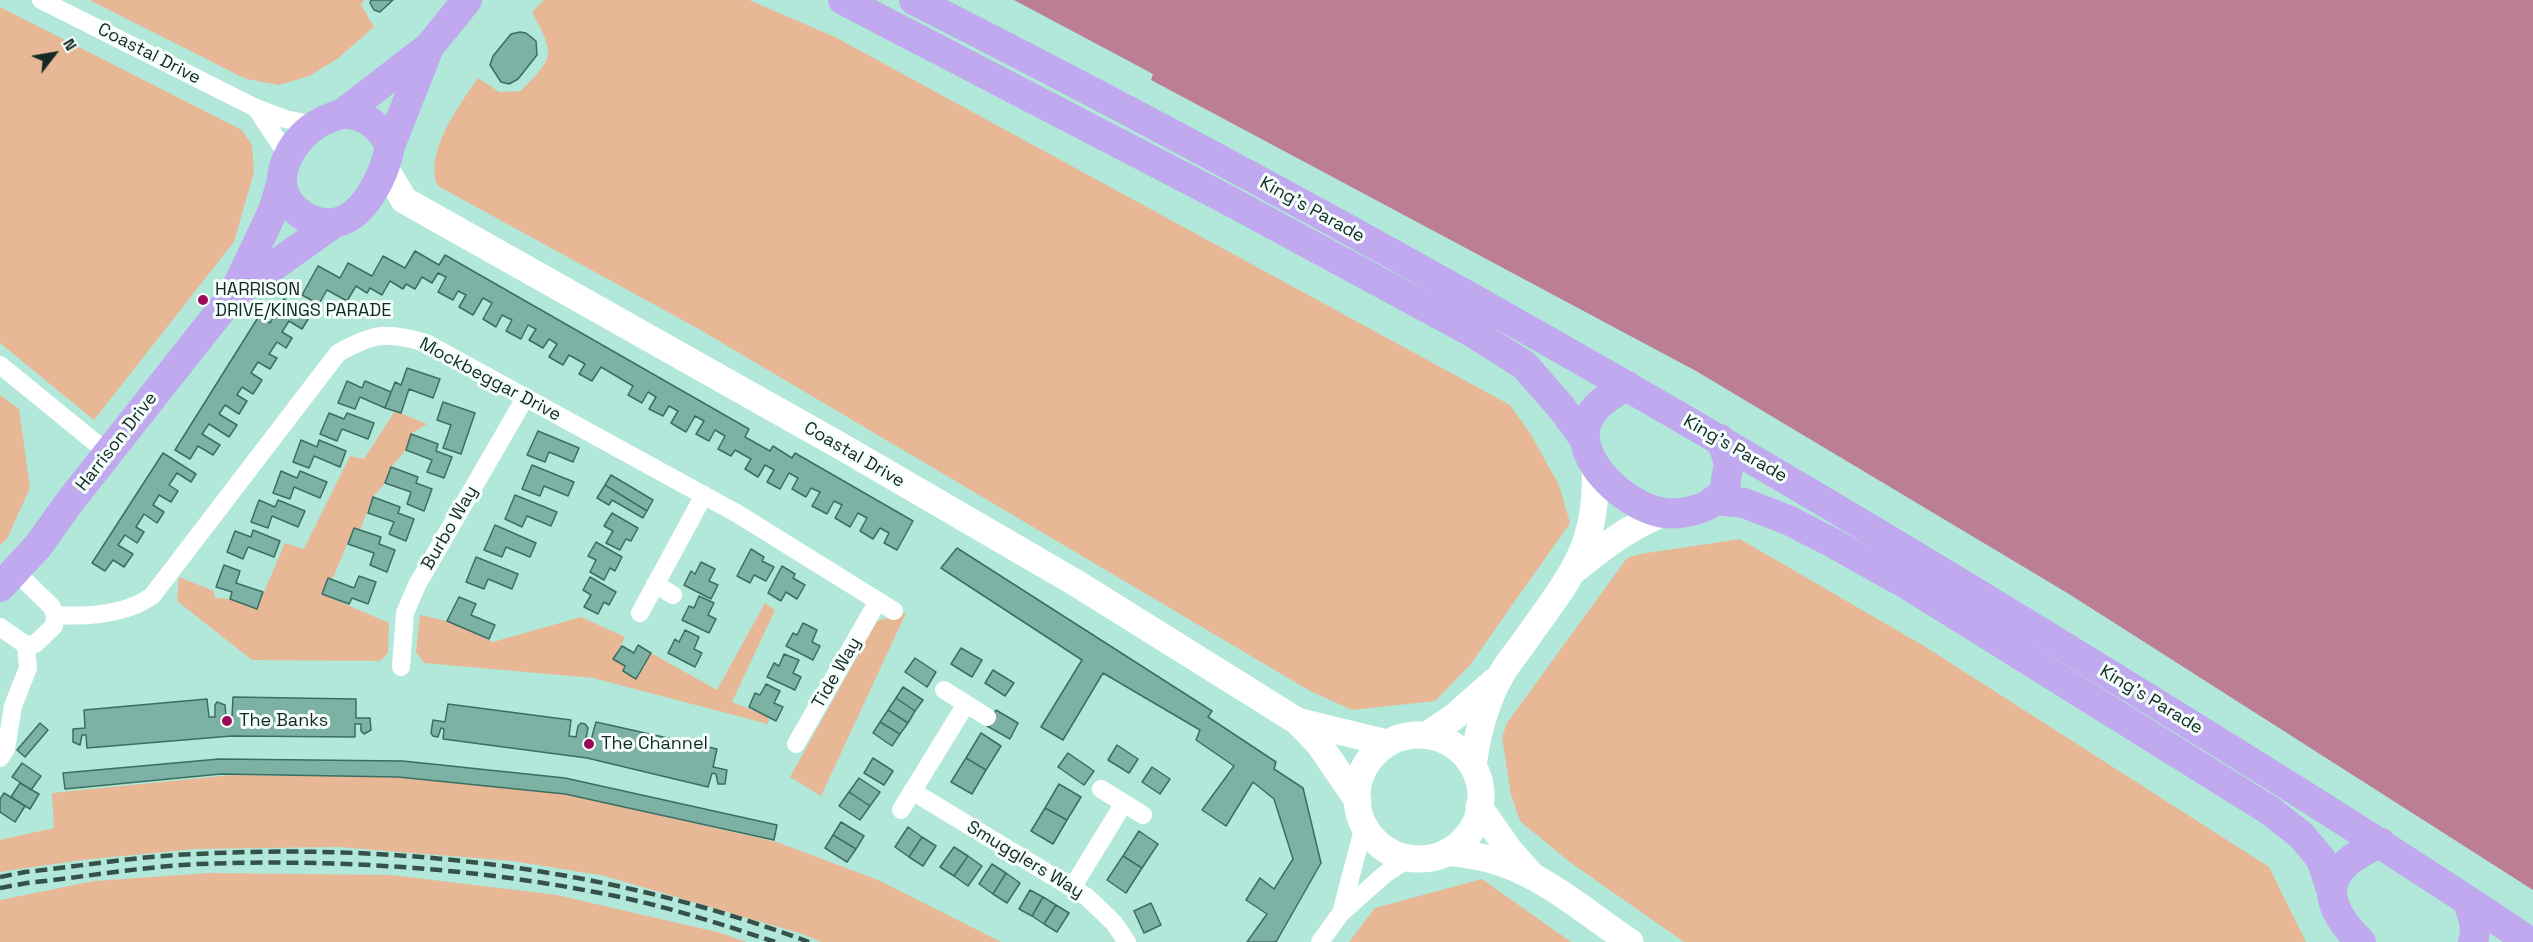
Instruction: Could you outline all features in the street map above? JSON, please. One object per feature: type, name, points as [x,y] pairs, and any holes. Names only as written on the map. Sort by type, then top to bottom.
[{"type":"main road","points":[[342,114],[429,47],[467,0]]},
{"type":"main road","name":"King's Parade","points":[[843,0],[1214,192],[1472,332],[1524,365],[1561,407],[1583,437]]},
{"type":"main road","name":"King's Parade","points":[[914,0],[1176,136],[1477,301],[1720,440],[1881,534],[2213,737],[2381,843],[2530,942]]},
{"type":"main road","points":[[387,157],[375,124],[354,114],[342,114],[325,119],[303,134],[285,169],[284,194],[300,215],[312,221],[346,217],[375,188],[387,157],[429,47]]},
{"type":"main road","name":"Harrison Drive","points":[[8,579],[38,546],[233,295],[273,211],[285,169]]},
{"type":"main road","name":"Harrison Drive","points":[[233,295],[346,217]]},
{"type":"main road","points":[[1627,386],[1596,407],[1588,420],[1583,437],[1587,451],[1595,464],[1617,491],[1664,513],[1693,512],[1714,500],[1725,489],[1729,462],[1720,440]]},
{"type":"main road","name":"King's Parade","points":[[1714,500],[1744,503],[1788,520],[1832,542],[1908,585],[2268,810],[2301,835],[2321,859],[2331,889],[2333,906],[2350,936]]},
{"type":"main road","points":[[2331,889],[2337,874],[2347,862],[2381,843]]},
{"type":"main road","points":[[2467,900],[2474,918],[2476,934],[2473,942]]},
{"type":"street","name":"Coastal Drive","points":[[41,0],[256,108],[285,119],[314,125]]},
{"type":"street","points":[[256,108],[285,169]]},
{"type":"street","name":"Coastal Drive","points":[[387,157],[404,200],[834,442],[1076,583],[1297,721],[1319,744],[1361,813]]},
{"type":"street","points":[[346,217],[404,200]]},
{"type":"street","name":"Mockbeggar Drive","points":[[54,615],[76,617],[119,611],[138,606],[152,596],[338,353],[358,342],[380,336],[399,335],[426,343],[704,495],[894,611]]},
{"type":"street","points":[[0,365],[108,453]]},
{"type":"street","name":"Burbo Way","points":[[401,667],[405,613],[417,585],[525,398]]},
{"type":"street","points":[[1426,735],[1454,717],[1501,675],[1576,569],[1588,539],[1595,509],[1595,464]]},
{"type":"street","points":[[640,613],[704,495]]},
{"type":"street","points":[[1576,569],[1615,537],[1637,524],[1664,513]]},
{"type":"street","points":[[0,627],[26,645],[35,644],[54,626],[52,608],[8,579]]},
{"type":"street","points":[[655,584],[673,595]]},
{"type":"street","name":"Tide Way","points":[[796,744],[878,601]]},
{"type":"street","points":[[0,758],[6,748],[14,706],[28,668],[26,645]]},
{"type":"street","points":[[1473,766],[1477,737],[1501,675]]},
{"type":"street","points":[[944,690],[987,717]]},
{"type":"street","points":[[901,810],[966,704]]},
{"type":"street","name":"Coastal Drive","points":[[1297,721],[1387,743]]},
{"type":"street","points":[[1341,913],[1361,813],[1358,784],[1361,773],[1373,755],[1387,743],[1401,737],[1426,735],[1442,739],[1455,747],[1473,766],[1479,784],[1479,807],[1469,833],[1447,852],[1433,857],[1409,858],[1384,848],[1371,836],[1361,813]]},
{"type":"street","points":[[1101,789],[1143,815]]},
{"type":"street","name":"Smugglers Way","points":[[912,791],[1087,897],[1127,942]]},
{"type":"street","points":[[1072,888],[1124,803]]},
{"type":"street","points":[[1479,807],[1510,851],[1533,876]]},
{"type":"street","points":[[1447,852],[1478,856],[1503,863],[1533,876],[1630,942]]},
{"type":"street","points":[[1320,942],[1341,913],[1385,874],[1409,858]]},
{"type":"shaded area","points":[[89,0],[364,0],[361,5],[374,27],[337,59],[309,76],[279,85],[246,79]]},
{"type":"shaded area","points":[[544,0],[749,0],[835,37],[1510,405],[1530,433],[1559,485],[1570,523],[1470,665],[1435,701],[1352,710],[1310,691],[697,328],[438,186],[435,159],[439,145],[453,115],[478,78],[499,92],[521,91],[545,62],[548,47],[532,12]]},
{"type":"shaded area","points":[[1014,0],[2533,0],[2533,890],[2069,594],[1696,371],[1151,80],[1153,74]]},
{"type":"shaded area","points":[[0,7],[242,130],[252,145],[254,172],[234,242],[94,420],[0,343]]},
{"type":"shaded area","points":[[0,395],[19,409],[30,488],[7,539],[0,545]]},
{"type":"shaded area","points":[[395,411],[427,424],[411,434],[406,450],[391,467],[385,483],[373,497],[360,530],[354,528],[332,580],[322,594],[389,623],[388,653],[380,661],[252,660],[177,601],[179,577],[214,591],[215,598],[230,599],[257,608],[285,543],[304,549],[350,456],[364,459]]},
{"type":"shaded area","points":[[1740,539],[1924,646],[2269,867],[2306,942],[1684,942],[1571,863],[1520,821],[1511,795],[1502,737],[1507,723],[1627,558]]},
{"type":"shaded area","points":[[765,603],[775,610],[732,702],[769,717],[768,724],[593,678],[424,663],[416,652],[420,615],[447,621],[493,642],[581,617],[625,637],[614,659],[625,666],[623,671],[635,678],[651,653],[717,690]]},
{"type":"shaded area","points":[[906,613],[821,796],[790,777],[877,621]]},
{"type":"shaded area","points":[[232,775],[398,777],[565,794],[777,842],[878,880],[1001,942],[821,942],[802,934],[605,876],[513,861],[338,847],[195,849],[82,860],[0,872],[0,840],[54,828],[52,793]]},
{"type":"shaded area","points":[[209,873],[392,875],[557,895],[721,933],[746,942],[0,942],[0,900],[94,881]]},
{"type":"shaded area","points":[[1482,879],[1571,942],[1349,942],[1375,908]]},
{"type":"building","points":[[371,0],[393,0],[380,12],[374,10],[370,3]]},
{"type":"building","points":[[526,33],[536,41],[537,55],[518,79],[509,84],[501,82],[490,65],[493,56],[511,34]]},
{"type":"building","points":[[415,251],[439,265],[445,255],[749,429],[745,437],[770,451],[773,446],[792,458],[795,453],[913,521],[897,550],[884,543],[889,533],[880,528],[873,539],[860,531],[867,518],[858,513],[850,527],[835,518],[842,505],[834,501],[827,514],[812,506],[820,492],[811,488],[806,497],[792,489],[798,478],[789,473],[780,489],[767,482],[774,470],[765,465],[758,477],[745,469],[751,459],[735,450],[731,456],[718,449],[725,436],[715,430],[709,441],[696,434],[704,421],[695,416],[686,432],[671,423],[678,411],[669,406],[663,416],[649,409],[656,397],[648,392],[642,403],[628,395],[633,386],[601,367],[592,381],[579,374],[585,364],[569,355],[563,365],[549,357],[557,344],[549,339],[543,348],[529,340],[536,329],[528,325],[521,339],[506,331],[512,320],[502,315],[496,327],[483,319],[492,303],[483,298],[473,315],[459,307],[466,295],[458,291],[453,300],[438,292],[446,277],[438,273],[432,283],[422,277],[415,289],[406,284],[403,289],[390,281],[382,295],[370,288],[367,293],[356,286],[347,301],[327,290],[319,304],[302,295],[318,266],[340,278],[348,263],[372,276],[383,256],[405,268]]},
{"type":"building","points":[[284,299],[310,316],[302,329],[289,321],[282,332],[292,338],[286,348],[277,342],[269,354],[277,358],[270,369],[258,362],[251,373],[262,380],[253,394],[242,387],[237,395],[247,401],[239,414],[225,405],[219,414],[237,425],[229,437],[209,424],[202,434],[220,445],[213,455],[198,446],[190,459],[175,450],[259,316],[270,323]]},
{"type":"building","points":[[407,368],[440,379],[433,398],[409,389],[401,413],[385,408],[395,382],[401,385]]},
{"type":"building","points":[[347,381],[362,388],[365,381],[391,392],[385,408],[360,397],[355,409],[338,403]]},
{"type":"building","points":[[443,402],[475,413],[461,454],[443,448],[451,425],[437,420]]},
{"type":"building","points":[[329,413],[344,419],[347,413],[374,423],[368,439],[342,429],[337,441],[320,434]]},
{"type":"building","points":[[538,431],[579,448],[573,462],[549,452],[545,462],[527,455]]},
{"type":"building","points":[[411,434],[438,444],[436,451],[452,457],[444,478],[427,472],[432,460],[406,450]]},
{"type":"building","points":[[301,440],[317,447],[319,440],[346,451],[340,467],[314,456],[309,468],[293,462]]},
{"type":"building","points":[[163,453],[196,474],[191,482],[177,473],[169,485],[178,491],[171,502],[159,495],[153,505],[164,512],[157,523],[144,514],[136,527],[144,532],[137,543],[125,535],[118,545],[133,554],[124,567],[113,560],[105,571],[92,563]]},
{"type":"building","points":[[532,465],[574,482],[568,496],[544,486],[540,496],[522,489]]},
{"type":"building","points":[[391,467],[418,477],[416,483],[432,489],[424,511],[407,504],[411,492],[385,483]]},
{"type":"building","points":[[281,471],[297,478],[300,471],[327,482],[320,498],[294,487],[290,499],[273,493]]},
{"type":"building","points":[[611,475],[653,500],[647,511],[605,485]]},
{"type":"building","points":[[605,485],[647,511],[643,518],[612,500],[609,505],[597,498]]},
{"type":"building","points":[[515,495],[557,512],[551,526],[527,516],[522,527],[505,519]]},
{"type":"building","points":[[373,497],[400,507],[398,513],[414,519],[406,541],[389,534],[394,522],[368,513]]},
{"type":"building","points":[[259,500],[275,507],[278,500],[305,511],[298,527],[272,516],[268,528],[251,522]]},
{"type":"building","points":[[612,513],[638,528],[631,541],[626,539],[620,550],[606,543],[613,531],[604,526]]},
{"type":"building","points":[[495,525],[536,543],[530,557],[506,547],[502,557],[484,550]]},
{"type":"building","points":[[354,528],[381,537],[379,544],[395,550],[387,572],[370,565],[374,553],[348,544]]},
{"type":"building","points":[[253,530],[280,541],[274,557],[248,547],[243,559],[227,552],[235,531],[251,537]]},
{"type":"building","points":[[596,542],[622,557],[615,571],[610,568],[604,580],[590,572],[596,560],[588,556]]},
{"type":"building","points":[[957,548],[1212,711],[1208,717],[1276,762],[1274,769],[1303,788],[1321,863],[1276,942],[1247,942],[1267,914],[1246,900],[1260,878],[1274,889],[1293,859],[1274,799],[1253,782],[1226,826],[1202,810],[1234,766],[1196,740],[1200,730],[1103,673],[1063,740],[1041,727],[1082,660],[941,568]]},
{"type":"building","points":[[751,549],[764,557],[762,561],[774,567],[766,581],[754,575],[750,583],[737,576]]},
{"type":"building","points":[[476,557],[518,574],[512,589],[488,579],[484,589],[466,582]]},
{"type":"building","points":[[701,562],[715,569],[709,581],[718,585],[711,599],[684,585],[691,571],[695,574]]},
{"type":"building","points":[[224,565],[240,571],[236,583],[263,592],[257,609],[230,599],[232,592],[216,587]]},
{"type":"building","points":[[782,566],[795,574],[793,578],[805,585],[797,599],[786,592],[781,601],[768,593]]},
{"type":"building","points":[[359,576],[376,582],[368,604],[352,598],[349,604],[322,594],[328,578],[354,588]]},
{"type":"building","points":[[590,577],[616,592],[609,605],[604,602],[598,614],[584,607],[591,595],[583,590]]},
{"type":"building","points":[[699,596],[714,603],[708,615],[716,619],[709,633],[682,620],[689,606],[694,608]]},
{"type":"building","points":[[459,597],[476,604],[471,615],[495,625],[489,639],[447,621]]},
{"type":"building","points":[[803,623],[817,630],[812,642],[820,646],[813,660],[786,646],[793,633],[797,635]]},
{"type":"building","points":[[685,630],[699,637],[694,649],[702,653],[695,667],[668,653],[675,639],[679,642]]},
{"type":"building","points":[[638,645],[651,653],[636,679],[623,671],[625,666],[613,659],[622,646],[634,653]]},
{"type":"building","points":[[961,648],[982,660],[972,677],[951,664]]},
{"type":"building","points":[[784,654],[799,660],[793,673],[801,677],[795,690],[767,677],[774,663],[779,666]]},
{"type":"building","points":[[915,658],[936,672],[927,687],[905,672]]},
{"type":"building","points":[[993,670],[1014,683],[1005,696],[985,683]]},
{"type":"building","points":[[766,684],[780,691],[774,703],[783,707],[776,721],[749,707],[755,693],[760,695]]},
{"type":"building","points":[[903,687],[923,700],[915,711],[896,698]]},
{"type":"building","name":"The Banks","points":[[233,697],[356,699],[356,718],[370,718],[371,730],[364,734],[361,731],[361,724],[355,724],[355,737],[232,736],[87,748],[86,735],[82,735],[80,745],[73,742],[73,729],[85,728],[84,710],[207,699],[209,717],[215,717],[217,702],[225,705],[226,717],[232,716]]},
{"type":"building","points":[[896,698],[915,711],[908,723],[888,710]]},
{"type":"building","name":"The Channel","points":[[448,704],[571,720],[569,736],[576,737],[578,726],[581,723],[588,728],[586,738],[591,740],[596,722],[717,749],[713,767],[727,770],[725,784],[718,784],[716,774],[712,773],[708,787],[587,758],[443,739],[444,729],[441,728],[438,737],[433,736],[431,733],[433,720],[445,722]]},
{"type":"building","points":[[888,710],[908,723],[900,734],[880,722]]},
{"type":"building","points":[[996,710],[1018,723],[1010,739],[987,726]]},
{"type":"building","points":[[880,722],[900,734],[892,746],[873,733]]},
{"type":"building","points":[[40,723],[48,730],[25,757],[17,750]]},
{"type":"building","points":[[981,733],[1001,746],[986,770],[966,758]]},
{"type":"building","points":[[1117,745],[1138,759],[1129,773],[1108,760]]},
{"type":"building","points":[[1068,753],[1094,771],[1084,785],[1058,767]]},
{"type":"building","points":[[873,758],[893,771],[884,785],[864,773]]},
{"type":"building","points":[[966,758],[986,770],[972,794],[951,782]]},
{"type":"building","points":[[219,759],[403,761],[565,778],[777,825],[774,840],[565,794],[398,777],[221,774],[65,789],[63,773]]},
{"type":"building","points":[[22,763],[41,776],[31,790],[12,777]]},
{"type":"building","points":[[1152,767],[1170,779],[1160,794],[1142,782]]},
{"type":"building","points":[[859,778],[880,792],[870,806],[849,792]]},
{"type":"building","points":[[20,783],[39,794],[30,809],[11,797]]},
{"type":"building","points":[[1059,784],[1081,797],[1067,820],[1045,808]]},
{"type":"building","points":[[849,792],[870,806],[860,820],[839,806]]},
{"type":"building","points":[[4,793],[25,806],[15,822],[0,812],[0,799]]},
{"type":"building","points":[[1045,808],[1067,820],[1053,844],[1031,831]]},
{"type":"building","points":[[841,822],[864,836],[856,849],[833,835]]},
{"type":"building","points":[[908,827],[922,837],[909,857],[895,847]]},
{"type":"building","points":[[1139,831],[1158,844],[1142,868],[1123,856]]},
{"type":"building","points":[[833,835],[856,849],[847,862],[825,848]]},
{"type":"building","points":[[922,837],[936,846],[923,866],[909,857]]},
{"type":"building","points":[[954,847],[968,856],[954,876],[940,867]]},
{"type":"building","points":[[968,856],[982,866],[968,886],[954,876]]},
{"type":"building","points":[[1123,856],[1142,868],[1126,893],[1107,880]]},
{"type":"building","points":[[992,864],[1006,873],[993,894],[979,884]]},
{"type":"building","points":[[1006,873],[1020,883],[1007,903],[993,894]]},
{"type":"building","points":[[1030,890],[1043,897],[1032,916],[1019,909]]},
{"type":"building","points":[[1043,897],[1056,905],[1044,924],[1032,916]]},
{"type":"building","points":[[1151,903],[1161,925],[1144,933],[1134,911]]},
{"type":"building","points":[[1056,905],[1069,913],[1057,932],[1044,924]]},
{"type":"railway","points":[[0,877],[110,862],[196,854],[352,853],[430,858],[584,879],[660,896],[735,917],[809,942]]},
{"type":"railway","points":[[0,888],[177,865],[299,863],[400,867],[500,877],[622,897],[775,942]]},
{"type":"place","name":"HARRISON DRIVE/KINGS PARADE","points":[[203,300]]},
{"type":"place","name":"The Banks","points":[[227,721]]},
{"type":"place","name":"The Channel","points":[[589,744]]}]
